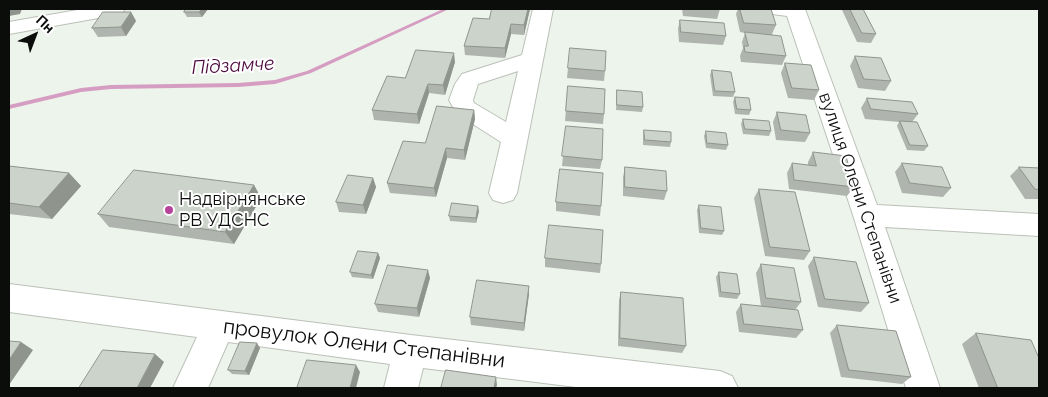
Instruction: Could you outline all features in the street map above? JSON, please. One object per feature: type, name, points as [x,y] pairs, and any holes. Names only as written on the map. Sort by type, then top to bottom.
[{"type":"street","points":[[9,28],[115,9]]},
{"type":"street","points":[[503,193],[544,9]]},
{"type":"street","name":"вулиця Олени Степанівни","points":[[787,9],[867,215],[923,388]]},
{"type":"street","points":[[515,139],[464,108],[461,100],[466,84],[470,79],[532,59]]},
{"type":"street","points":[[867,215],[1039,225]]},
{"type":"street","name":"провулок Олени Степанівни","points":[[9,298],[411,351],[720,388]]},
{"type":"street","points":[[190,388],[219,326]]},
{"type":"street","points":[[401,388],[411,351]]},
{"type":"building","points":[[186,9],[202,9],[199,12],[184,12]]},
{"type":"building","points":[[492,9],[528,9],[524,25],[511,24],[505,48],[464,46],[473,18],[489,19]]},
{"type":"building","points":[[740,9],[771,9],[776,25],[744,23]]},
{"type":"building","points":[[850,9],[863,9],[876,34],[862,33]]},
{"type":"building","points":[[103,12],[131,12],[121,27],[92,28]]},
{"type":"building","points":[[680,20],[724,23],[726,36],[681,32]]},
{"type":"building","points":[[745,32],[781,36],[786,56],[745,52],[744,46],[748,46]]},
{"type":"building","points":[[570,48],[606,51],[605,71],[568,68]]},
{"type":"building","points":[[416,50],[454,53],[443,85],[428,84],[417,114],[372,110],[387,76],[405,78]]},
{"type":"building","points":[[855,56],[881,58],[891,81],[864,79]]},
{"type":"building","points":[[785,63],[811,65],[819,90],[792,88]]},
{"type":"building","points":[[712,70],[731,72],[735,92],[715,91]]},
{"type":"building","points":[[568,86],[605,89],[604,114],[566,111]]},
{"type":"building","points":[[617,90],[642,92],[643,107],[617,105]]},
{"type":"building","points":[[735,97],[749,98],[751,110],[737,109]]},
{"type":"building","points":[[867,98],[912,102],[918,114],[871,109]]},
{"type":"building","points":[[437,106],[474,110],[464,150],[446,148],[434,188],[387,183],[403,141],[425,143]]},
{"type":"building","points":[[777,112],[806,115],[810,133],[781,130]]},
{"type":"building","points":[[743,119],[769,121],[771,131],[745,129]]},
{"type":"building","points":[[900,121],[917,122],[928,146],[910,145]]},
{"type":"building","points":[[566,126],[603,129],[602,160],[562,156]]},
{"type":"building","points":[[644,130],[671,132],[671,142],[645,140]]},
{"type":"building","points":[[706,131],[726,133],[728,145],[707,143]]},
{"type":"building","points":[[813,152],[846,156],[854,187],[794,180],[792,163],[816,166]]},
{"type":"building","points":[[902,163],[942,167],[951,188],[910,183]]},
{"type":"building","points":[[9,166],[69,173],[39,207],[9,203]]},
{"type":"building","points":[[625,167],[666,171],[667,191],[625,187]]},
{"type":"building","points":[[1019,167],[1039,168],[1039,190],[1035,189]]},
{"type":"building","points":[[560,169],[603,173],[601,206],[556,202]]},
{"type":"building","points":[[134,170],[254,185],[225,232],[98,214]]},
{"type":"building","points":[[348,175],[373,178],[363,205],[336,202]]},
{"type":"building","points":[[759,189],[795,192],[810,251],[770,247]]},
{"type":"building","points":[[452,203],[478,206],[476,218],[449,216]]},
{"type":"building","points":[[699,205],[721,207],[724,231],[701,228]]},
{"type":"building","points":[[549,225],[603,230],[601,264],[545,258]]},
{"type":"building","points":[[358,251],[378,253],[371,275],[350,272]]},
{"type":"building","points":[[814,257],[856,262],[869,303],[825,299]]},
{"type":"building","points":[[761,264],[794,268],[801,302],[766,298]]},
{"type":"building","points":[[388,265],[428,270],[417,308],[375,304]]},
{"type":"building","points":[[719,272],[737,274],[740,294],[721,292]]},
{"type":"building","points":[[477,280],[529,286],[524,323],[470,317]]},
{"type":"building","points":[[621,292],[683,298],[686,346],[620,338]]},
{"type":"building","points":[[741,304],[798,310],[803,330],[744,324]]},
{"type":"building","points":[[837,325],[896,331],[911,377],[849,370]]},
{"type":"building","points":[[976,333],[1031,340],[1039,358],[1039,388],[998,388]]},
{"type":"building","points":[[9,341],[21,342],[9,360]]},
{"type":"building","points":[[240,342],[257,343],[245,371],[228,370]]},
{"type":"building","points":[[103,350],[155,354],[137,388],[79,388]]},
{"type":"building","points":[[307,360],[356,365],[350,388],[297,388]]},
{"type":"building","points":[[446,370],[496,377],[494,388],[441,388]]},
{"type":"waterway","name":"Підзамче","points":[[9,107],[81,90],[111,87],[238,85],[275,82],[309,72],[447,9]]},
{"type":"place","name":"Надвірнянське РВ УДСНС","points":[[169,210]]}]
